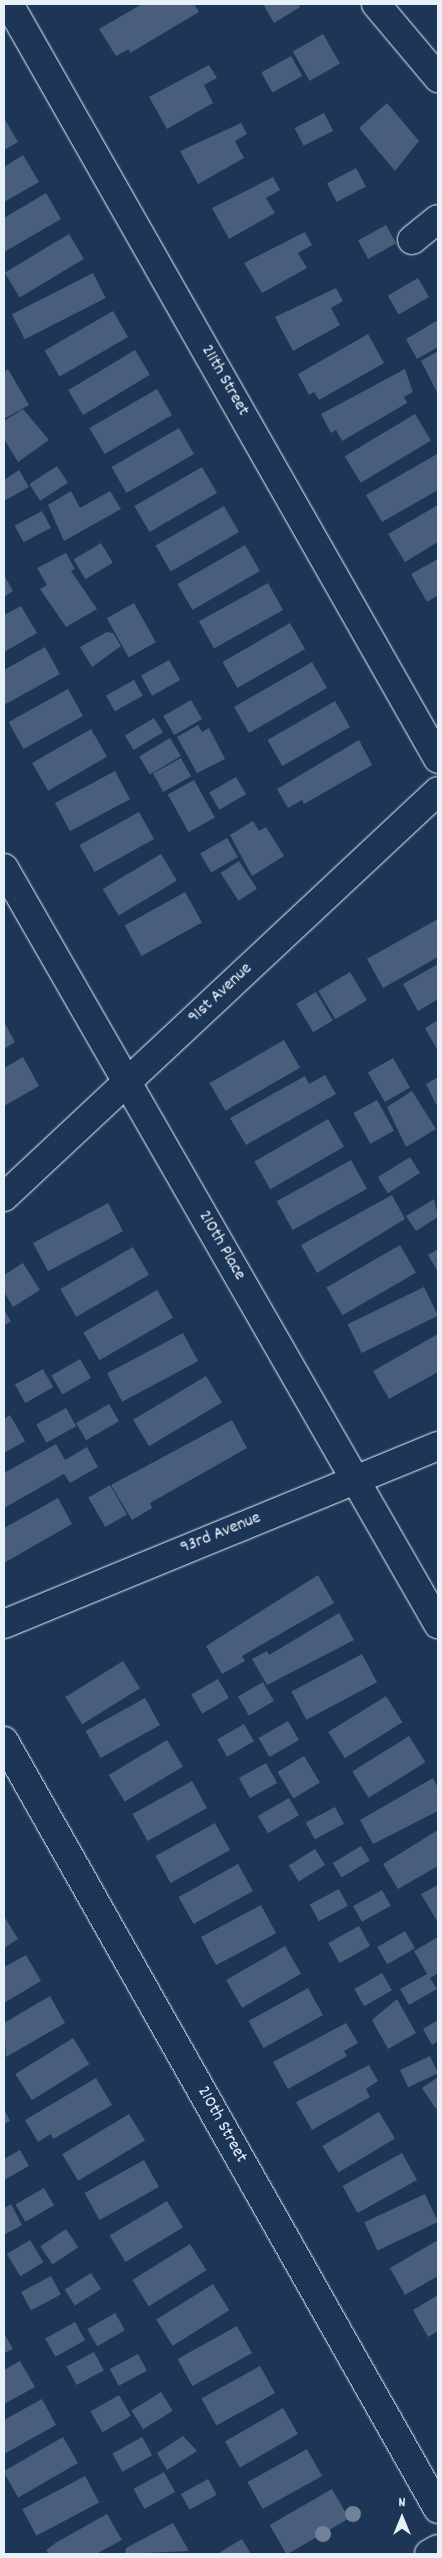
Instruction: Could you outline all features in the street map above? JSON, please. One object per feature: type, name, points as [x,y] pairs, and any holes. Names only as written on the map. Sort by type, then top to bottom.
[{"type":"street","name":"211th Street","points":[[9,4],[438,759]]},
{"type":"street","points":[[376,4],[438,78]]},
{"type":"street","points":[[412,240],[438,219]]},
{"type":"street","name":"91st Avenue","points":[[4,1197],[438,791]]},
{"type":"street","name":"210th Place","points":[[4,868],[126,1083],[356,1478],[438,1624]]},
{"type":"street","name":"93rd Avenue","points":[[4,1624],[356,1478],[438,1446]]},
{"type":"street","name":"210th Street","points":[[4,1741],[438,2509]]},
{"type":"street","points":[[429,2554],[438,2549]]},
{"type":"building","points":[[142,4],[194,4],[199,12],[130,53],[129,49],[116,56],[99,29]]},
{"type":"building","points":[[263,4],[298,4],[300,7],[274,23]]},
{"type":"building","points":[[323,34],[340,63],[310,81],[293,52]]},
{"type":"building","points":[[291,56],[302,76],[272,93],[261,72]]},
{"type":"building","points":[[209,65],[217,78],[204,85],[213,103],[167,129],[149,97]]},
{"type":"building","points":[[387,103],[419,141],[395,171],[359,128]]},
{"type":"building","points":[[324,113],[333,131],[304,146],[295,128]]},
{"type":"building","points":[[4,118],[18,142],[4,150]]},
{"type":"building","points":[[241,123],[247,134],[235,141],[244,158],[198,184],[180,151]]},
{"type":"building","points":[[23,155],[39,182],[4,202],[4,167]]},
{"type":"building","points":[[356,168],[366,187],[337,202],[327,183]]},
{"type":"building","points":[[273,177],[280,190],[266,198],[275,213],[229,239],[212,208]]},
{"type":"building","points":[[46,193],[61,219],[4,252],[4,218]]},
{"type":"building","points":[[386,225],[396,243],[368,259],[358,241]]},
{"type":"building","points":[[305,232],[312,245],[298,253],[307,268],[262,293],[244,263]]},
{"type":"building","points":[[69,234],[84,259],[20,297],[5,273]]},
{"type":"building","points":[[93,273],[106,298],[25,339],[12,314]]},
{"type":"building","points":[[418,278],[429,297],[399,315],[388,296]]},
{"type":"building","points":[[336,288],[343,301],[331,308],[340,325],[293,351],[275,317]]},
{"type":"building","points":[[113,311],[128,337],[60,376],[45,350]]},
{"type":"building","points":[[438,320],[438,347],[417,359],[406,339]]},
{"type":"building","points":[[368,334],[384,363],[319,400],[314,392],[309,395],[298,374]]},
{"type":"building","points":[[135,350],[150,375],[83,415],[68,390]]},
{"type":"building","points":[[438,351],[438,394],[421,361]]},
{"type":"building","points":[[8,369],[29,405],[4,419],[4,372]]},
{"type":"building","points":[[405,369],[413,392],[404,397],[407,403],[342,441],[336,430],[331,433],[321,414]]},
{"type":"building","points":[[157,389],[172,415],[104,454],[89,428]]},
{"type":"building","points":[[23,409],[49,440],[18,462],[4,439],[4,421]]},
{"type":"building","points":[[415,414],[431,441],[361,483],[345,456]]},
{"type":"building","points":[[179,428],[194,454],[126,493],[111,467]]},
{"type":"building","points":[[437,454],[438,490],[382,522],[366,495]]},
{"type":"building","points":[[57,466],[68,483],[40,501],[29,484]]},
{"type":"building","points":[[202,467],[217,493],[149,532],[134,506]]},
{"type":"building","points":[[19,470],[29,487],[4,501],[4,480]]},
{"type":"building","points":[[71,491],[80,508],[110,491],[121,509],[64,541],[48,505]]},
{"type":"building","points":[[438,505],[438,542],[405,562],[388,534]]},
{"type":"building","points":[[224,506],[239,532],[171,571],[156,546]]},
{"type":"building","points":[[42,511],[51,528],[24,542],[15,526]]},
{"type":"building","points":[[101,543],[113,563],[85,579],[74,559]]},
{"type":"building","points":[[245,545],[260,571],[192,610],[177,584]]},
{"type":"building","points":[[66,553],[75,569],[71,571],[97,609],[66,627],[40,589],[47,585],[37,568]]},
{"type":"building","points":[[438,559],[438,595],[427,602],[411,574]]},
{"type":"building","points":[[4,575],[13,591],[4,597]]},
{"type":"building","points":[[268,583],[283,610],[214,648],[199,621]]},
{"type":"building","points":[[134,603],[156,642],[129,657],[107,618]]},
{"type":"building","points":[[21,606],[37,633],[4,652],[4,615]]},
{"type":"building","points":[[290,623],[305,649],[237,688],[222,662]]},
{"type":"building","points":[[107,632],[113,633],[121,646],[92,667],[80,647]]},
{"type":"building","points":[[45,647],[60,674],[4,705],[4,670]]},
{"type":"building","points":[[169,660],[180,680],[152,696],[141,676]]},
{"type":"building","points":[[312,662],[327,688],[249,733],[234,707]]},
{"type":"building","points":[[134,680],[143,696],[115,711],[106,696]]},
{"type":"building","points":[[68,689],[83,716],[24,749],[9,722]]},
{"type":"building","points":[[191,700],[202,719],[174,735],[163,716]]},
{"type":"building","points":[[335,701],[350,727],[282,766],[267,740]]},
{"type":"building","points":[[154,718],[163,733],[134,750],[125,736]]},
{"type":"building","points":[[198,725],[202,732],[209,728],[225,759],[197,773],[177,737]]},
{"type":"building","points":[[91,729],[107,757],[48,791],[32,763]]},
{"type":"building","points":[[170,738],[181,756],[150,775],[139,757]]},
{"type":"building","points":[[359,740],[372,765],[304,804],[302,800],[288,808],[277,789]]},
{"type":"building","points":[[181,758],[191,776],[163,792],[153,774]]},
{"type":"building","points":[[115,771],[130,799],[70,831],[55,803]]},
{"type":"building","points":[[236,777],[246,794],[219,810],[209,792]]},
{"type":"building","points":[[194,780],[215,818],[189,832],[168,795]]},
{"type":"building","points":[[139,812],[154,839],[95,872],[80,845]]},
{"type":"building","points":[[253,821],[259,831],[266,827],[284,856],[252,876],[230,835]]},
{"type":"building","points":[[227,838],[238,857],[211,873],[200,854]]},
{"type":"building","points":[[161,854],[177,881],[119,916],[103,889]]},
{"type":"building","points":[[239,861],[257,889],[239,901],[221,873]]},
{"type":"building","points":[[185,892],[202,923],[142,956],[125,925]]},
{"type":"building","points":[[438,919],[438,957],[383,988],[367,959]]},
{"type":"building","points":[[438,964],[438,999],[418,1011],[403,984]]},
{"type":"building","points":[[350,972],[367,1000],[335,1019],[318,991]]},
{"type":"building","points":[[316,992],[333,1020],[313,1032],[296,1004]]},
{"type":"building","points":[[438,1020],[438,1051],[425,1028]]},
{"type":"building","points":[[4,1022],[15,1042],[4,1049]]},
{"type":"building","points":[[284,1040],[300,1068],[226,1111],[210,1083]]},
{"type":"building","points":[[23,1057],[39,1086],[4,1106],[4,1068]]},
{"type":"building","points":[[393,1058],[410,1087],[385,1102],[368,1072]]},
{"type":"building","points":[[325,1075],[336,1094],[246,1145],[230,1118],[305,1076],[309,1084]]},
{"type":"building","points":[[438,1077],[438,1103],[436,1104],[426,1084]]},
{"type":"building","points":[[412,1091],[436,1129],[406,1147],[387,1107]]},
{"type":"building","points":[[377,1100],[394,1131],[370,1144],[353,1113]]},
{"type":"building","points":[[328,1119],[344,1147],[270,1189],[254,1162]]},
{"type":"building","points":[[410,1157],[420,1173],[388,1193],[378,1177]]},
{"type":"building","points":[[351,1160],[367,1189],[293,1230],[277,1201]]},
{"type":"building","points":[[392,1195],[405,1219],[317,1273],[301,1245]]},
{"type":"building","points":[[434,1199],[438,1217],[416,1231],[406,1216]]},
{"type":"building","points":[[108,1203],[123,1231],[48,1271],[33,1243]]},
{"type":"building","points":[[400,1245],[416,1273],[342,1315],[326,1288]]},
{"type":"building","points":[[133,1247],[149,1275],[76,1317],[60,1289]]},
{"type":"building","points":[[438,1249],[438,1272],[428,1255]]},
{"type":"building","points":[[23,1263],[40,1290],[13,1307],[4,1292],[4,1275]]},
{"type":"building","points":[[424,1287],[438,1316],[362,1353],[348,1324]]},
{"type":"building","points":[[157,1290],[173,1318],[99,1360],[83,1332]]},
{"type":"building","points":[[4,1310],[11,1321],[4,1326]]},
{"type":"building","points":[[183,1333],[198,1361],[122,1402],[107,1373]]},
{"type":"building","points":[[438,1334],[438,1372],[389,1399],[373,1371]]},
{"type":"building","points":[[80,1359],[91,1378],[62,1395],[51,1376]]},
{"type":"building","points":[[43,1369],[53,1387],[25,1403],[15,1385]]},
{"type":"building","points":[[206,1376],[222,1403],[149,1446],[133,1420]]},
{"type":"building","points":[[109,1404],[119,1421],[86,1440],[76,1423]]},
{"type":"building","points":[[66,1408],[76,1426],[46,1443],[36,1424]]},
{"type":"building","points":[[10,1415],[25,1441],[4,1453],[4,1419]]},
{"type":"building","points":[[232,1420],[247,1448],[150,1503],[152,1508],[132,1520],[111,1485]]},
{"type":"building","points":[[56,1444],[65,1460],[87,1447],[98,1467],[70,1483],[64,1474],[4,1508],[4,1473]]},
{"type":"building","points":[[110,1485],[127,1514],[105,1527],[88,1498]]},
{"type":"building","points":[[58,1498],[72,1524],[4,1563],[4,1528]]},
{"type":"building","points":[[318,1575],[334,1603],[242,1656],[245,1661],[222,1674],[206,1646]]},
{"type":"building","points":[[339,1613],[354,1640],[267,1685],[252,1659],[267,1651],[269,1655]]},
{"type":"building","points":[[362,1654],[377,1682],[306,1720],[291,1692]]},
{"type":"building","points":[[123,1661],[140,1688],[82,1724],[65,1697]]},
{"type":"building","points":[[218,1679],[229,1698],[202,1714],[191,1694]]},
{"type":"building","points":[[263,1682],[274,1701],[249,1716],[238,1696]]},
{"type":"building","points":[[386,1696],[402,1722],[345,1758],[328,1732]]},
{"type":"building","points":[[145,1698],[160,1725],[101,1758],[86,1731]]},
{"type":"building","points":[[288,1721],[299,1740],[270,1757],[259,1738]]},
{"type":"building","points":[[244,1724],[254,1741],[227,1757],[217,1740]]},
{"type":"building","points":[[409,1736],[425,1762],[369,1798],[352,1772]]},
{"type":"building","points":[[167,1740],[183,1767],[125,1802],[109,1775]]},
{"type":"building","points":[[304,1756],[320,1783],[293,1799],[277,1772]]},
{"type":"building","points":[[266,1763],[277,1783],[250,1798],[239,1778]]},
{"type":"building","points":[[433,1778],[438,1788],[438,1811],[373,1844],[360,1820]]},
{"type":"building","points":[[192,1781],[207,1808],[148,1841],[133,1814]]},
{"type":"building","points":[[289,1798],[299,1815],[268,1833],[258,1816]]},
{"type":"building","points":[[335,1807],[344,1824],[315,1839],[306,1822]]},
{"type":"building","points":[[215,1823],[230,1850],[171,1883],[156,1856]]},
{"type":"building","points":[[438,1830],[438,1866],[398,1889],[383,1864]]},
{"type":"building","points":[[361,1846],[370,1861],[341,1878],[333,1863]]},
{"type":"building","points":[[315,1849],[325,1865],[299,1882],[289,1865]]},
{"type":"building","points":[[238,1864],[253,1891],[194,1924],[179,1897]]},
{"type":"building","points":[[438,1885],[438,1920],[437,1921],[421,1894]]},
{"type":"building","points":[[339,1889],[348,1906],[319,1921],[310,1904]]},
{"type":"building","points":[[382,1890],[391,1906],[362,1922],[353,1906]]},
{"type":"building","points":[[261,1905],[276,1933],[216,1965],[201,1937]]},
{"type":"building","points":[[4,1916],[18,1939],[4,1948]]},
{"type":"building","points":[[359,1926],[370,1946],[340,1963],[328,1943]]},
{"type":"building","points":[[405,1931],[415,1948],[387,1964],[377,1947]]},
{"type":"building","points":[[438,1937],[438,1973],[430,1978],[437,1989],[409,2005],[400,1989],[427,1974],[414,1951]]},
{"type":"building","points":[[285,1946],[301,1974],[242,2008],[226,1980]]},
{"type":"building","points":[[26,1955],[41,1981],[4,2003],[4,1967]]},
{"type":"building","points":[[382,1973],[392,1990],[364,2006],[354,1989]]},
{"type":"building","points":[[308,1988],[323,2015],[264,2048],[249,2021]]},
{"type":"building","points":[[50,1996],[65,2023],[6,2057],[4,2023]]},
{"type":"building","points":[[397,1999],[416,2033],[388,2049],[372,2020]]},
{"type":"building","points":[[438,2020],[438,2041],[432,2045],[423,2029]]},
{"type":"building","points":[[346,2023],[358,2043],[344,2051],[347,2056],[288,2089],[273,2062]]},
{"type":"building","points":[[73,2038],[89,2064],[32,2100],[15,2074]]},
{"type":"building","points":[[430,2056],[438,2073],[408,2087],[400,2070]]},
{"type":"building","points":[[369,2065],[378,2081],[366,2089],[370,2097],[312,2130],[296,2102]]},
{"type":"building","points":[[438,2077],[438,2108],[436,2109],[422,2088]]},
{"type":"building","points":[[96,2078],[112,2105],[53,2139],[51,2134],[38,2142],[25,2120]]},
{"type":"building","points":[[4,2109],[10,2121],[4,2124]]},
{"type":"building","points":[[379,2112],[395,2139],[338,2173],[322,2146]]},
{"type":"building","points":[[129,2114],[145,2141],[78,2181],[62,2154]]},
{"type":"building","points":[[20,2150],[29,2166],[4,2180],[4,2159]]},
{"type":"building","points":[[402,2153],[417,2180],[358,2213],[343,2186]]},
{"type":"building","points":[[144,2160],[159,2187],[100,2220],[85,2193]]},
{"type":"building","points":[[44,2188],[54,2205],[25,2222],[15,2204]]},
{"type":"building","points":[[425,2194],[438,2222],[377,2250],[364,2222]]},
{"type":"building","points":[[167,2201],[183,2228],[126,2262],[110,2236]]},
{"type":"building","points":[[11,2204],[22,2225],[4,2235],[4,2208]]},
{"type":"building","points":[[66,2229],[78,2247],[53,2265],[40,2246]]},
{"type":"building","points":[[30,2240],[43,2262],[20,2276],[7,2254]]},
{"type":"building","points":[[438,2240],[438,2276],[405,2295],[390,2268]]},
{"type":"building","points":[[190,2244],[206,2270],[149,2306],[132,2280]]},
{"type":"building","points":[[91,2273],[101,2289],[75,2306],[65,2289]]},
{"type":"building","points":[[51,2276],[61,2295],[31,2311],[21,2292]]},
{"type":"building","points":[[213,2284],[229,2310],[173,2346],[156,2320]]},
{"type":"building","points":[[438,2295],[438,2331],[428,2337],[413,2310]]},
{"type":"building","points":[[115,2313],[125,2330],[97,2346],[87,2329]]},
{"type":"building","points":[[75,2322],[85,2340],[55,2357],[45,2338]]},
{"type":"building","points":[[237,2326],[252,2353],[193,2386],[178,2359]]},
{"type":"building","points":[[4,2333],[13,2349],[4,2353]]},
{"type":"building","points":[[94,2352],[104,2371],[76,2385],[67,2367]]},
{"type":"building","points":[[138,2354],[147,2371],[119,2386],[110,2369]]},
{"type":"building","points":[[20,2361],[35,2387],[4,2404],[4,2370]]},
{"type":"building","points":[[260,2366],[275,2393],[216,2426],[201,2398]]},
{"type":"building","points":[[161,2392],[173,2411],[143,2429],[131,2411]]},
{"type":"building","points":[[119,2395],[131,2416],[102,2432],[90,2412]]},
{"type":"building","points":[[42,2399],[56,2425],[4,2454],[4,2420]]},
{"type":"building","points":[[283,2408],[298,2434],[240,2467],[225,2442]]},
{"type":"building","points":[[183,2436],[197,2451],[167,2470],[157,2453]]},
{"type":"building","points":[[63,2437],[78,2463],[18,2497],[4,2471]]},
{"type":"building","points":[[142,2437],[152,2455],[122,2472],[112,2453]]},
{"type":"building","points":[[307,2449],[322,2476],[263,2509],[248,2482]]},
{"type":"building","points":[[164,2472],[175,2492],[145,2509],[133,2489]]},
{"type":"building","points":[[85,2476],[99,2502],[36,2536],[22,2509]]},
{"type":"building","points":[[208,2479],[217,2495],[190,2510],[181,2494]]},
{"type":"building","points":[[332,2489],[349,2518],[287,2554],[270,2525]]},
{"type":"building","points":[[107,2514],[122,2540],[96,2554],[49,2554],[46,2550],[57,2542]]},
{"type":"building","points":[[173,2523],[189,2551],[125,2554],[126,2548]]},
{"type":"building","points":[[242,2539],[251,2554],[217,2554]]}]
